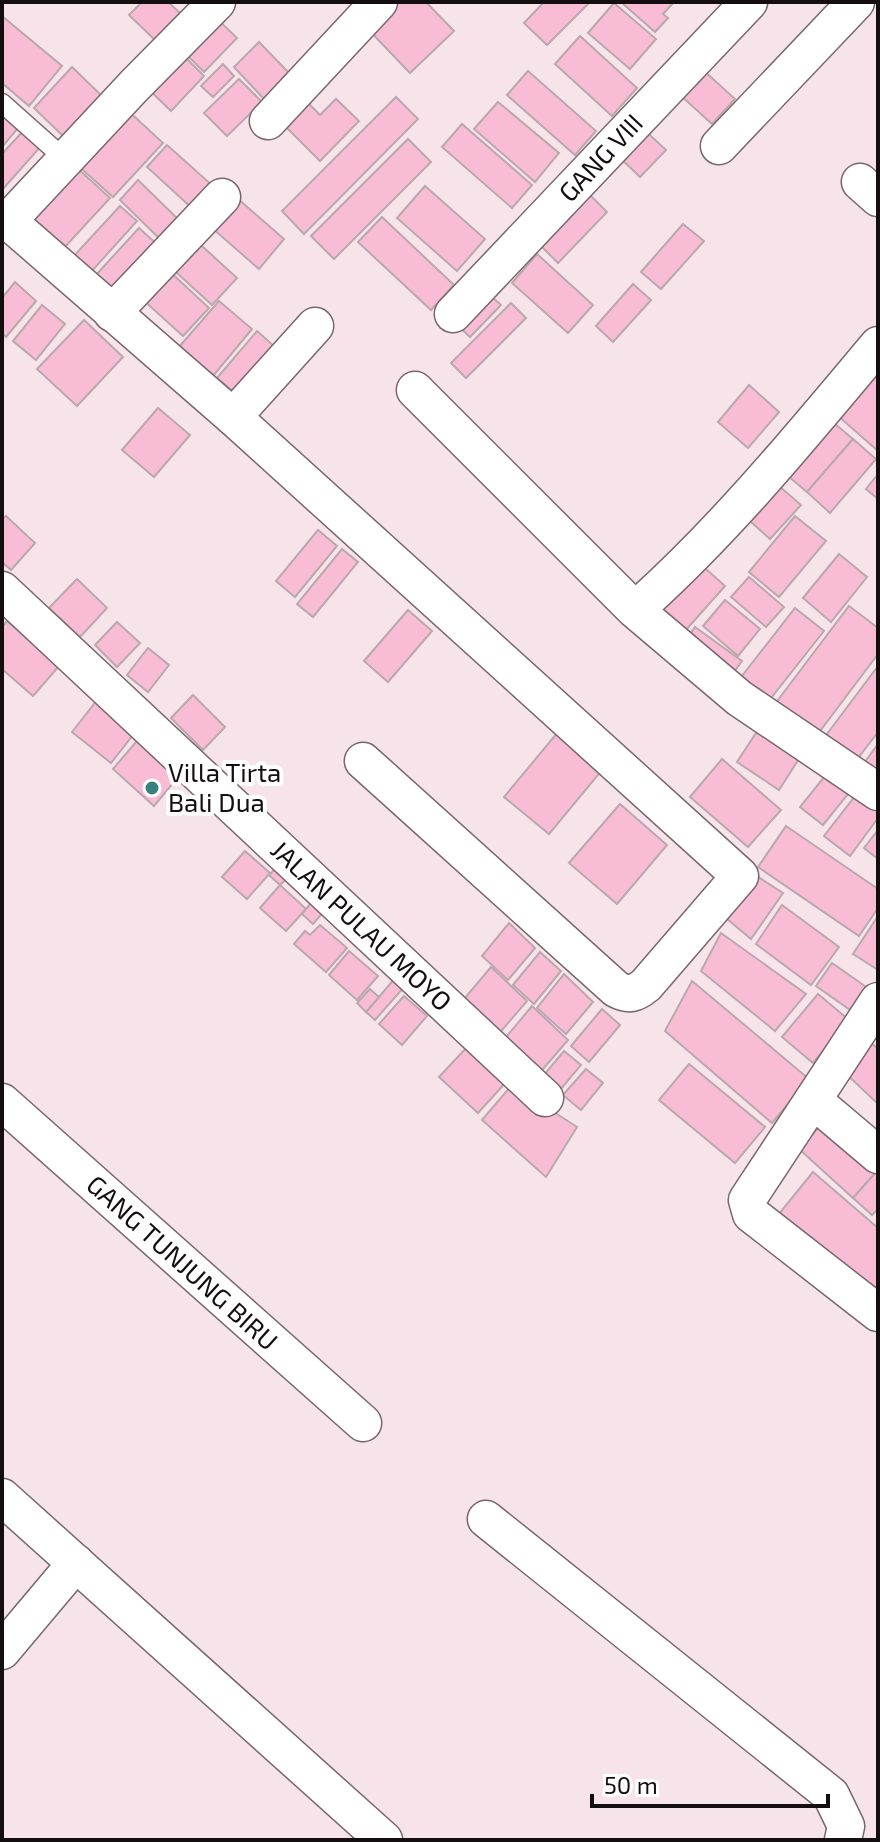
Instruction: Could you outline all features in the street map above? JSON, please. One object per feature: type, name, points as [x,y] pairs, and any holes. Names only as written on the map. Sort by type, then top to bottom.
[{"type":"street","points":[[217,2],[5,220],[233,417],[740,876],[646,985],[632,994],[625,994],[363,761]]},
{"type":"street","points":[[268,121],[379,2]]},
{"type":"street","name":"GANG VIII","points":[[453,314],[749,2]]},
{"type":"street","points":[[719,146],[856,2]]},
{"type":"street","points":[[112,313],[222,197]]},
{"type":"street","points":[[233,417],[315,326]]},
{"type":"street","points":[[644,602],[668,582],[792,448],[878,345]]},
{"type":"street","points":[[415,390],[634,609],[739,698],[878,792]]},
{"type":"street","name":"JALAN PULAU MOYO","points":[[2,590],[545,1098]]},
{"type":"street","points":[[878,1001],[747,1200],[751,1214],[878,1313]]},
{"type":"street","points":[[813,1100],[878,1155]]},
{"type":"street","name":"GANG TUNJUNG BIRU","points":[[2,1102],[363,1423]]},
{"type":"street","points":[[2,1497],[384,1840]]},
{"type":"street","points":[[486,1519],[831,1795],[846,1826],[843,1840]]},
{"type":"street","points":[[2,1651],[76,1563]]},
{"type":"lane","points":[[2,103],[66,160]]},
{"type":"building","points":[[142,2],[168,2],[180,13],[155,40],[129,15]]},
{"type":"building","points":[[388,2],[426,2],[454,31],[410,73],[364,25]]},
{"type":"building","points":[[544,2],[590,2],[547,45],[524,23]]},
{"type":"building","points":[[621,2],[674,2],[663,14],[668,18],[655,32]]},
{"type":"building","points":[[614,3],[656,39],[630,69],[588,33]]},
{"type":"building","points":[[211,13],[237,38],[204,72],[178,46]]},
{"type":"building","points":[[2,16],[62,66],[29,106],[2,83]]},
{"type":"building","points":[[580,36],[637,88],[612,116],[555,64]]},
{"type":"building","points":[[259,42],[290,74],[264,99],[234,67]]},
{"type":"building","points":[[177,49],[204,76],[171,111],[143,84]]},
{"type":"building","points":[[223,64],[234,76],[213,97],[201,86]]},
{"type":"building","points":[[72,67],[101,95],[63,136],[34,108]]},
{"type":"building","points":[[702,69],[735,99],[712,124],[679,94]]},
{"type":"building","points":[[528,71],[596,131],[575,155],[507,95]]},
{"type":"building","points":[[239,79],[262,102],[227,136],[204,113]]},
{"type":"building","points":[[302,97],[320,115],[336,99],[359,121],[320,161],[279,120]]},
{"type":"building","points":[[396,97],[418,119],[304,234],[282,211]]},
{"type":"building","points":[[498,102],[559,153],[535,182],[474,129]]},
{"type":"building","points":[[124,107],[163,143],[113,197],[73,161]]},
{"type":"building","points":[[2,113],[18,128],[2,147]]},
{"type":"building","points":[[462,124],[532,185],[512,208],[442,147]]},
{"type":"building","points":[[638,124],[666,150],[640,177],[613,151]]},
{"type":"building","points":[[24,130],[41,146],[2,190],[2,154]]},
{"type":"building","points":[[408,139],[431,162],[334,259],[311,236]]},
{"type":"building","points":[[167,145],[214,187],[194,210],[147,167]]},
{"type":"building","points":[[76,167],[110,198],[63,249],[29,217]]},
{"type":"building","points":[[138,180],[186,227],[167,246],[120,200]]},
{"type":"building","points":[[425,186],[485,239],[457,271],[397,218]]},
{"type":"building","points":[[583,188],[607,212],[558,263],[534,239]]},
{"type":"building","points":[[237,198],[284,239],[259,269],[212,228]]},
{"type":"building","points":[[120,206],[137,221],[90,273],[73,257]]},
{"type":"building","points":[[382,217],[454,285],[431,310],[358,242]]},
{"type":"building","points":[[683,224],[704,241],[661,289],[641,272]]},
{"type":"building","points":[[139,228],[160,247],[117,295],[95,276]]},
{"type":"building","points":[[191,236],[237,278],[212,305],[166,263]]},
{"type":"building","points":[[537,254],[593,305],[568,333],[512,283]]},
{"type":"building","points":[[167,269],[209,308],[183,336],[141,298]]},
{"type":"building","points":[[15,282],[36,301],[6,337],[2,333],[2,298]]},
{"type":"building","points":[[633,284],[651,300],[613,342],[596,326]]},
{"type":"building","points":[[483,289],[501,305],[470,337],[453,321]]},
{"type":"building","points":[[219,301],[252,329],[213,376],[179,347]]},
{"type":"building","points":[[511,303],[526,318],[466,378],[451,363]]},
{"type":"building","points":[[42,305],[65,324],[36,360],[13,341]]},
{"type":"building","points":[[84,320],[123,357],[77,406],[37,369]]},
{"type":"building","points":[[257,331],[275,347],[236,394],[217,378]]},
{"type":"building","points":[[875,372],[878,375],[878,451],[837,415]]},
{"type":"building","points":[[749,385],[779,412],[748,448],[718,422]]},
{"type":"building","points":[[158,408],[190,435],[154,477],[122,450]]},
{"type":"building","points":[[828,418],[853,439],[807,492],[782,471]]},
{"type":"building","points":[[853,439],[876,459],[830,513],[807,492]]},
{"type":"building","points":[[878,474],[878,499],[866,489]]},
{"type":"building","points":[[771,479],[801,505],[770,539],[741,513]]},
{"type":"building","points":[[6,516],[35,543],[11,570],[2,562],[2,519]]},
{"type":"building","points":[[795,516],[826,541],[779,597],[749,572]]},
{"type":"building","points":[[318,530],[337,546],[295,597],[276,581]]},
{"type":"building","points":[[342,549],[358,562],[313,617],[297,604]]},
{"type":"building","points":[[839,554],[867,577],[831,622],[803,598]]},
{"type":"building","points":[[697,561],[725,586],[685,631],[657,606]]},
{"type":"building","points":[[749,577],[784,607],[766,627],[731,597]]},
{"type":"building","points":[[77,579],[107,608],[80,637],[49,608]]},
{"type":"building","points":[[725,600],[760,629],[738,656],[703,626]]},
{"type":"building","points":[[849,606],[878,628],[878,654],[814,739],[772,708]]},
{"type":"building","points":[[795,608],[824,631],[767,703],[738,681]]},
{"type":"building","points":[[408,610],[432,631],[388,682],[364,661]]},
{"type":"building","points":[[7,621],[59,666],[33,696],[2,669],[2,627]]},
{"type":"building","points":[[117,622],[140,643],[117,667],[95,645]]},
{"type":"building","points":[[695,627],[742,661],[730,677],[684,643]]},
{"type":"building","points":[[148,648],[169,665],[148,692],[127,675]]},
{"type":"building","points":[[878,666],[878,732],[855,762],[824,738]]},
{"type":"building","points":[[193,695],[225,727],[203,750],[171,718]]},
{"type":"building","points":[[98,699],[137,730],[111,763],[72,732]]},
{"type":"building","points":[[760,727],[802,754],[779,790],[737,762]]},
{"type":"building","points":[[558,732],[603,769],[549,834],[504,797]]},
{"type":"building","name":"Villa Tirta Bali Dua","points":[[142,735],[184,770],[154,806],[113,769]]},
{"type":"building","points":[[878,744],[878,774],[864,763]]},
{"type":"building","points":[[722,759],[781,810],[748,847],[690,797]]},
{"type":"building","points":[[825,776],[848,794],[823,825],[800,807]]},
{"type":"building","points":[[856,795],[878,811],[878,818],[850,856],[824,836]]},
{"type":"building","points":[[620,804],[667,845],[617,904],[569,863]]},
{"type":"building","points":[[786,826],[878,889],[878,908],[859,936],[758,867]]},
{"type":"building","points":[[878,830],[878,859],[864,848]]},
{"type":"building","points":[[245,851],[270,873],[247,899],[222,877]]},
{"type":"building","points":[[279,865],[290,875],[280,885],[269,875]]},
{"type":"building","points":[[755,875],[783,893],[751,939],[726,918]]},
{"type":"building","points":[[280,885],[306,909],[286,931],[260,908]]},
{"type":"building","points":[[315,898],[326,909],[313,924],[302,914]]},
{"type":"building","points":[[782,905],[839,947],[811,985],[756,944]]},
{"type":"building","points":[[878,916],[878,970],[853,954]]},
{"type":"building","points":[[509,923],[535,948],[508,980],[482,956]]},
{"type":"building","points":[[320,925],[347,948],[326,972],[294,944],[305,931],[310,935]]},
{"type":"building","points":[[721,933],[806,994],[775,1031],[701,971]]},
{"type":"building","points":[[349,951],[378,976],[357,1000],[329,975]]},
{"type":"building","points":[[540,952],[561,971],[534,1004],[513,985]]},
{"type":"building","points":[[832,963],[869,989],[853,1012],[816,986]]},
{"type":"building","points":[[491,967],[527,1001],[496,1037],[460,1004]]},
{"type":"building","points":[[564,974],[593,1002],[566,1034],[537,1008]]},
{"type":"building","points":[[396,977],[405,986],[375,1020],[366,1012]]},
{"type":"building","points":[[692,981],[809,1079],[772,1123],[665,1031]]},
{"type":"building","points":[[370,989],[379,997],[366,1012],[357,1003]]},
{"type":"building","points":[[818,994],[849,1020],[813,1063],[782,1037]]},
{"type":"building","points":[[404,996],[427,1016],[402,1045],[379,1024]]},
{"type":"building","points":[[532,1006],[568,1040],[537,1076],[502,1042]]},
{"type":"building","points":[[602,1009],[620,1025],[589,1062],[571,1046]]},
{"type":"building","points":[[867,1039],[878,1049],[878,1104],[840,1068]]},
{"type":"building","points":[[469,1045],[507,1081],[478,1113],[439,1077]]},
{"type":"building","points":[[564,1051],[581,1065],[560,1090],[543,1076]]},
{"type":"building","points":[[689,1064],[765,1127],[735,1163],[659,1100]]},
{"type":"building","points":[[586,1069],[603,1083],[581,1110],[563,1095]]},
{"type":"building","points":[[512,1085],[577,1127],[546,1177],[482,1120]]},
{"type":"building","points":[[828,1117],[878,1170],[853,1198],[799,1149]]},
{"type":"building","points":[[878,1170],[878,1209],[872,1215],[853,1198]]},
{"type":"building","points":[[813,1172],[878,1228],[878,1300],[778,1215]]},
{"type":"place","name":"Villa Tirta Bali Dua","points":[[152,788]]}]
